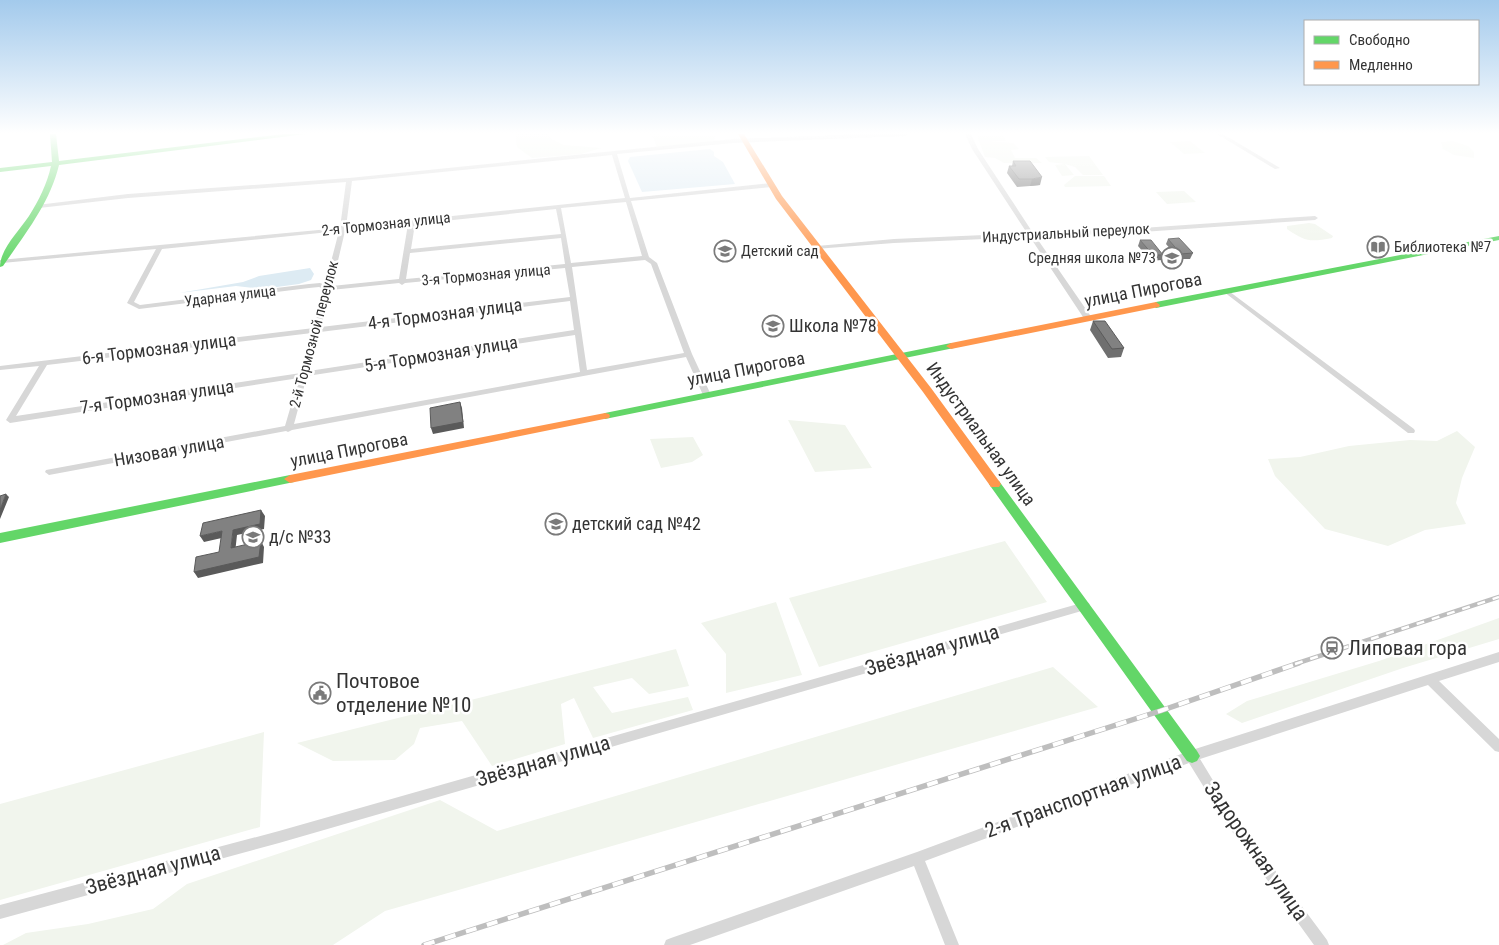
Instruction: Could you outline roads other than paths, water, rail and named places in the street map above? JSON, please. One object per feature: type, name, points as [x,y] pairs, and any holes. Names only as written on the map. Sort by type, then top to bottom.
[{"type":"street","points":[[1,262],[39,206],[48,178]]},
{"type":"street","points":[[39,206],[128,196],[369,178]]},
{"type":"street","points":[[621,178],[646,258],[654,263],[688,354],[707,395]]},
{"type":"street","name":"Индустриальная улица","points":[[766,178],[817,248],[902,356],[1192,756]]},
{"type":"street","points":[[994,178],[1088,318]]},
{"type":"street","name":"2-й Тормозной переулок","points":[[288,429],[317,329],[343,228],[350,180]]},
{"type":"street","name":"2-я Тормозная улица","points":[[1,262],[770,185]]},
{"type":"street","points":[[558,206],[584,373]]},
{"type":"street","name":"Индустриальный переулок","points":[[817,248],[1315,218]]},
{"type":"street","points":[[402,283],[412,221]]},
{"type":"street","points":[[408,250],[564,236]]},
{"type":"street","name":"улица Пирогова","points":[[0,538],[1088,318],[1499,238]]},
{"type":"street","name":"Ударная улица","points":[[160,247],[130,303],[132,305],[148,306],[320,285],[327,288]]},
{"type":"street","name":"3-я Тормозная улица","points":[[327,288],[402,283],[646,258]]},
{"type":"street","points":[[1226,291],[1411,431]]},
{"type":"street","name":"4-я Тормозная улица","points":[[317,329],[573,299]]},
{"type":"street","name":"6-я Тормозная улица","points":[[0,368],[317,329]]},
{"type":"street","name":"5-я Тормозная улица","points":[[304,374],[578,332]]},
{"type":"street","name":"улица Пирогова","points":[[288,429],[688,354]]},
{"type":"street","name":"7-я Тормозная улица","points":[[44,363],[10,420],[304,374]]},
{"type":"street","name":"Низовая улица","points":[[49,472],[288,429]]},
{"type":"street","name":"Звёздная улица","points":[[0,912],[288,834],[1085,606]]},
{"type":"street","name":"2-я Транспортная улица","points":[[671,945],[917,858],[1192,756],[1499,657]]},
{"type":"street","points":[[1431,680],[1499,746]]},
{"type":"street","name":"Задорожная улица","points":[[1192,756],[1230,819],[1322,945]]},
{"type":"street","points":[[917,858],[952,945]]},
{"type":"railway","points":[[1295,664],[1499,597]]},
{"type":"railway","points":[[424,945],[1160,711],[1299,663]]},
{"type":"place","name":"Библиотека №7","points":[[1378,247]]},
{"type":"place","name":"Детский сад","points":[[725,251]]},
{"type":"place","name":"Средняя школа №73","points":[[1172,258]]},
{"type":"place","name":"Школа №78","points":[[773,326]]},
{"type":"place","name":"детский сад №42","points":[[556,524]]},
{"type":"place","name":"д/с №33","points":[[253,537]]},
{"type":"place","name":"Липовая гора","points":[[1332,648]]},
{"type":"place","name":"Почтовое отделение №10","points":[[320,693]]}]
